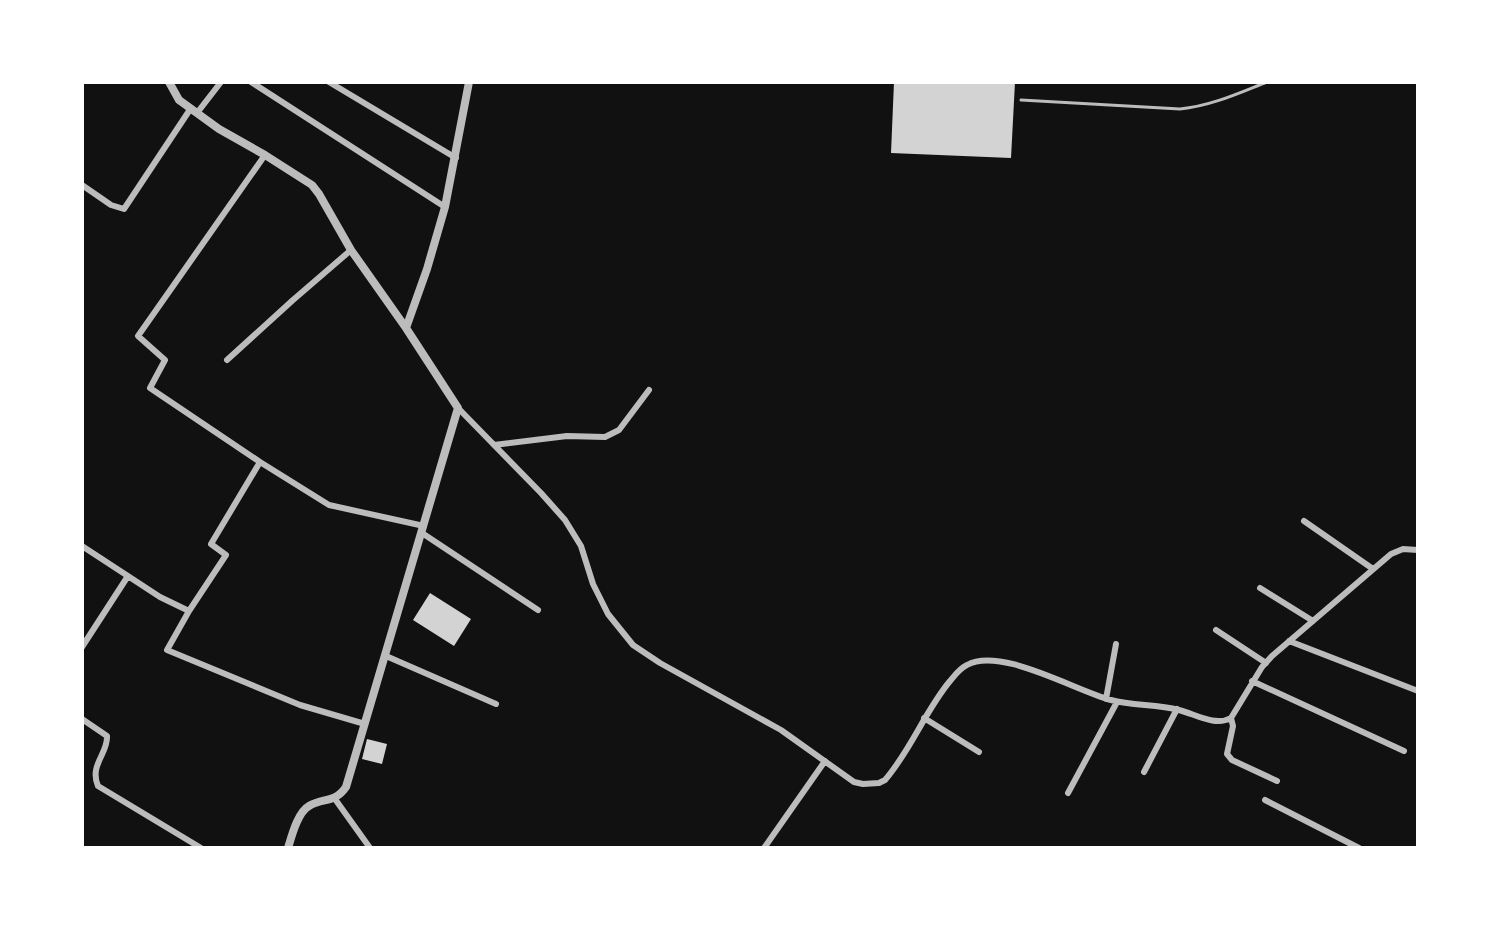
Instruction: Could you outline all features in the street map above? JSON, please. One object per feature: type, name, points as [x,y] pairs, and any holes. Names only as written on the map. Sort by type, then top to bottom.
[{"type":"street","points":[[169,82],[179,100],[194,111],[219,129],[312,185],[351,250],[406,328],[458,408],[542,493],[574,533],[581,546],[593,584],[608,614],[633,645],[660,663],[781,730],[854,782],[879,783],[890,774],[934,702],[960,669],[975,662],[989,661],[1030,669],[1106,699],[1176,709],[1217,722],[1224,722],[1231,718],[1252,681],[1266,663],[1289,641],[1391,554],[1403,549],[1418,550]]},
{"type":"street","points":[[82,184],[111,205],[124,209],[194,111],[221,82]]},
{"type":"street","points":[[251,82],[446,207]]},
{"type":"street","points":[[329,82],[456,158]]},
{"type":"street","points":[[406,328],[446,207],[469,82]]},
{"type":"street","points":[[265,155],[138,336],[165,360],[150,388],[329,505],[423,530],[538,610]]},
{"type":"street","points":[[227,360],[351,250]]},
{"type":"street","points":[[494,445],[567,436],[605,437],[619,430],[649,390]]},
{"type":"street","points":[[288,848],[303,812],[310,806],[335,799],[346,787],[458,408]]},
{"type":"street","points":[[260,462],[211,544],[226,555],[166,650],[300,705],[365,724]]},
{"type":"street","points":[[1304,521],[1373,568]]},
{"type":"street","points":[[82,546],[160,597],[189,611]]},
{"type":"street","points":[[82,647],[128,576]]},
{"type":"street","points":[[1260,588],[1313,621]]},
{"type":"street","points":[[1216,630],[1266,663]]},
{"type":"street","points":[[1289,641],[1418,691]]},
{"type":"street","points":[[1106,699],[1116,644]]},
{"type":"street","points":[[386,656],[496,704]]},
{"type":"street","points":[[1252,681],[1404,751]]},
{"type":"street","points":[[1068,793],[1117,702]]},
{"type":"street","points":[[1144,772],[1176,709]]},
{"type":"street","points":[[924,718],[979,752]]},
{"type":"street","points":[[1231,718],[1233,726],[1227,754],[1232,760],[1277,781]]},
{"type":"street","points":[[82,719],[107,736],[95,775],[98,786],[201,848]]},
{"type":"street","points":[[764,848],[825,761]]},
{"type":"street","points":[[335,799],[370,848]]},
{"type":"street","points":[[1265,800],[1359,848]]},
{"type":"lane","points":[[1021,100],[1195,108],[1267,82]]},
{"type":"building","points":[[894,82],[1015,82],[1011,158],[891,153]]},
{"type":"building","points":[[430,593],[471,619],[454,646],[413,620]]},
{"type":"building","points":[[367,739],[387,744],[382,764],[362,759]]}]
